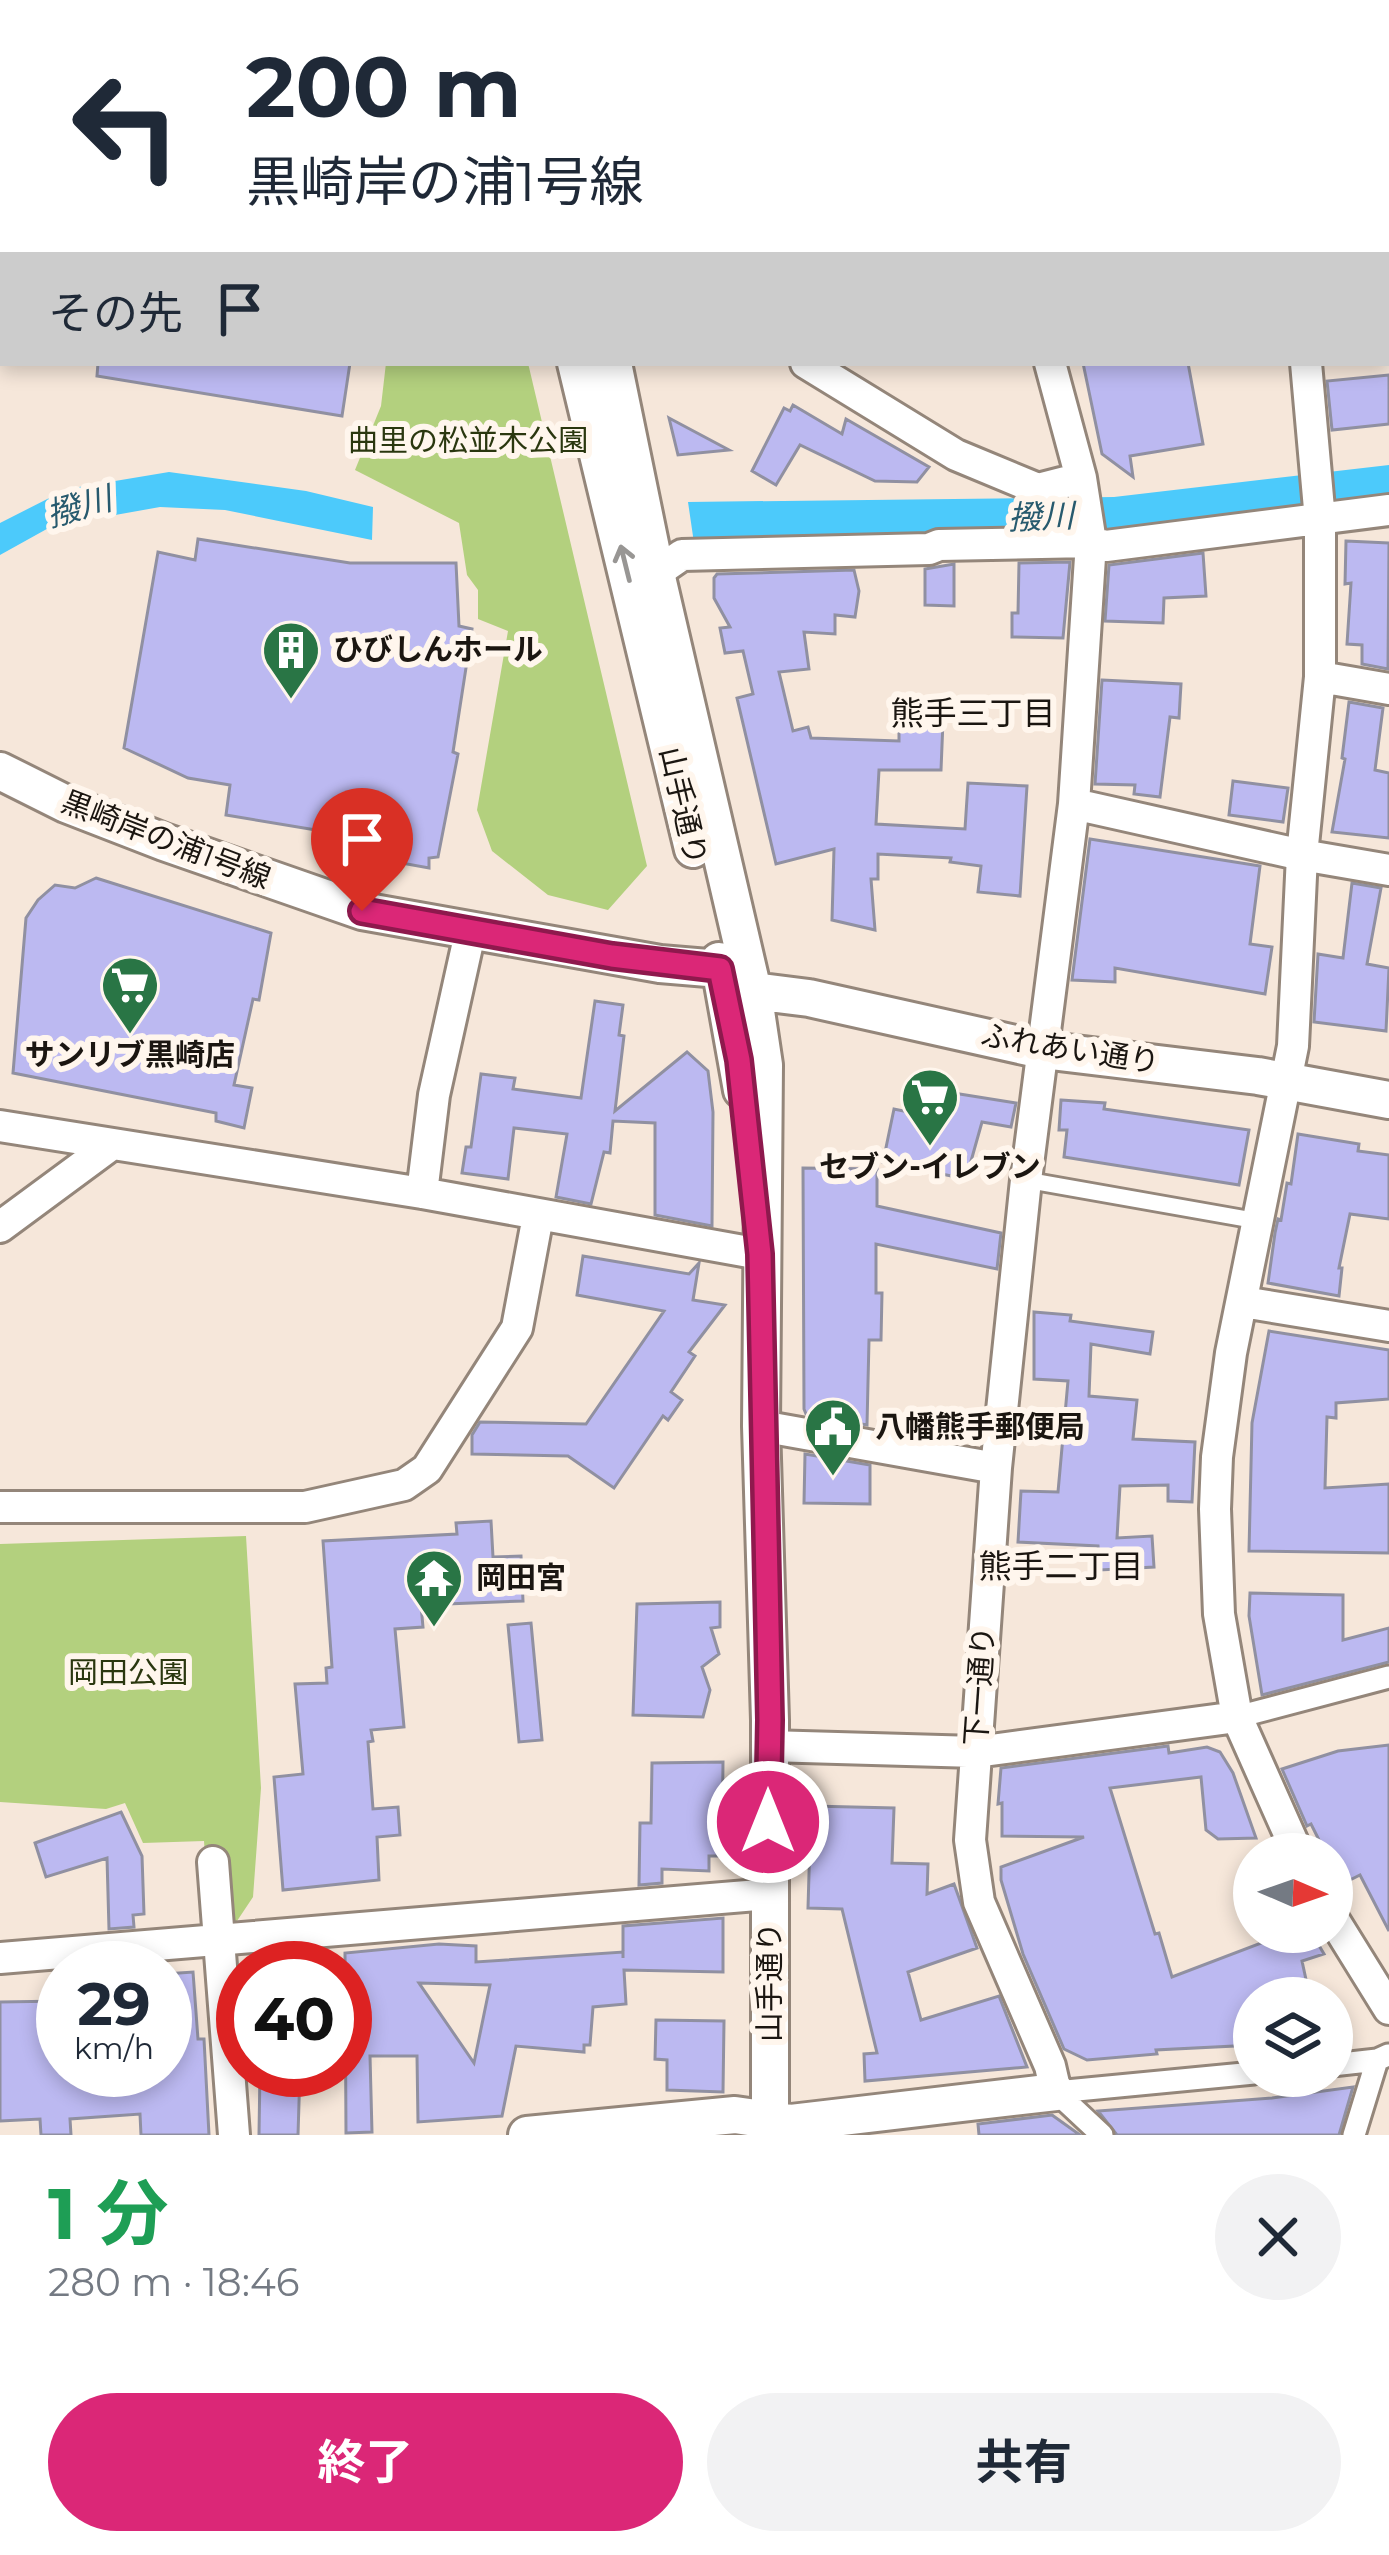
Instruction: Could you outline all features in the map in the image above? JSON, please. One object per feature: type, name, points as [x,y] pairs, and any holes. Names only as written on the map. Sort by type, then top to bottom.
[{"type":"street","name":"山手通り","points":[[577,366],[739,1060],[760,1254]]},
{"type":"street","name":"山手通り","points":[[615,366],[656,573],[753,991],[764,1064],[760,1254],[770,2128]]},
{"type":"street","points":[[811,366],[956,454],[1038,489],[1082,478]]},
{"type":"street","name":"下一通り","points":[[1051,366],[1082,478],[1091,542],[1074,804],[1026,1180],[996,1468],[970,1840],[974,1882],[1050,2066],[1056,2092]]},
{"type":"street","points":[[1289,1833],[1237,1717],[1219,1613],[1215,1509],[1223,1404],[1293,1046],[1302,855],[1320,677],[1320,520],[1306,366]]},
{"type":"street","points":[[656,573],[682,555],[1091,542],[1106,546],[1389,509]]},
{"type":"street","points":[[1320,677],[1389,689]]},
{"type":"street","name":"黒崎岸の浦1号線","points":[[0,772],[86,812],[332,902],[470,933],[660,964],[720,969],[753,991]]},
{"type":"street","points":[[1074,804],[1389,870]]},
{"type":"street","points":[[422,1193],[434,1095],[470,933]]},
{"type":"street","name":"ふれあい通り","points":[[753,991],[809,998],[1042,1050],[1287,1081],[1389,1100]]},
{"type":"street","points":[[0,1126],[422,1193],[760,1254]]},
{"type":"street","points":[[0,1227],[111,1144]]},
{"type":"street","points":[[0,1507],[305,1507],[404,1485],[427,1468],[518,1328],[538,1216]]},
{"type":"street","points":[[1243,1302],[1389,1326]]},
{"type":"street","points":[[761,1426],[996,1468]]},
{"type":"street","points":[[768,1746],[976,1752],[1237,1717],[1389,1677]]},
{"type":"street","points":[[213,1862],[219,1941]]},
{"type":"street","points":[[230,1941],[770,1894]]},
{"type":"street","points":[[0,1958],[216,1942]]},
{"type":"street","points":[[1353,1951],[1389,2009]]},
{"type":"street","points":[[1353,2062],[1383,2057],[1354,2135]]},
{"type":"street","points":[[527,2135],[735,2115],[770,2128],[1233,2074]]},
{"type":"street","points":[[1056,2092],[1102,2135]]},
{"type":"street","points":[[231,2097],[234,2135]]},
{"type":"lane","points":[[1026,1180],[1258,1221]]},
{"type":"green space","name":"曲里の松並木公園","points":[[386,366],[529,366],[647,866],[608,910],[548,895],[492,851],[477,810],[508,631],[478,619],[478,590],[467,575],[459,523],[355,470],[381,406]]},
{"type":"green space","name":"岡田公園","points":[[246,1536],[261,1788],[253,1897],[237,1921],[210,1926],[204,1841],[143,1843],[125,1803],[106,1809],[0,1802],[0,1544]]},
{"type":"water","name":"撥川","points":[[1389,465],[1389,496],[1118,534],[694,543],[688,502],[1114,497]]},
{"type":"water","name":"撥川","points":[[169,472],[306,491],[373,507],[372,540],[225,510],[160,507],[104,517],[90,505],[0,555],[0,523],[67,489]]},
{"type":"building","points":[[98,366],[350,366],[342,416],[97,376]]},
{"type":"building","points":[[1084,366],[1189,366],[1203,444],[1130,456],[1133,477],[1102,454]]},
{"type":"building","points":[[1389,375],[1389,424],[1332,430],[1327,381]]},
{"type":"building","points":[[793,405],[842,434],[846,419],[929,467],[917,482],[875,481],[800,445],[776,485],[752,471],[784,408],[790,411]]},
{"type":"building","points":[[669,418],[729,450],[678,455]]},
{"type":"building","name":"ひびしんホール","points":[[198,539],[350,563],[456,563],[459,626],[472,629],[453,752],[458,754],[438,857],[429,858],[429,868],[330,850],[334,833],[226,815],[230,785],[188,778],[124,748],[158,552],[195,560]]},
{"type":"building","points":[[1346,541],[1389,543],[1388,669],[1362,664],[1362,645],[1347,644],[1351,583],[1345,584]]},
{"type":"building","points":[[1203,553],[1206,596],[1164,598],[1163,623],[1105,621],[1109,565]]},
{"type":"building","points":[[1070,562],[1063,638],[1012,637],[1012,613],[1018,613],[1019,563]]},
{"type":"building","points":[[954,564],[954,606],[925,605],[925,569]]},
{"type":"building","points":[[854,570],[859,591],[855,617],[835,615],[835,634],[804,632],[809,669],[779,672],[793,731],[808,727],[811,738],[899,741],[899,719],[943,721],[941,770],[879,770],[876,824],[965,829],[968,783],[1027,786],[1020,896],[978,892],[981,866],[950,862],[951,858],[878,854],[878,879],[871,879],[875,930],[832,920],[834,849],[776,864],[737,698],[753,694],[743,651],[725,653],[720,628],[730,627],[714,598],[714,578],[717,574]]},
{"type":"building","points":[[1102,680],[1181,684],[1179,718],[1170,717],[1160,797],[1134,794],[1135,785],[1095,784]]},
{"type":"building","points":[[1349,702],[1383,708],[1375,770],[1389,773],[1389,838],[1332,832]]},
{"type":"building","points":[[1233,781],[1288,788],[1283,822],[1229,815]]},
{"type":"building","points":[[1090,839],[1260,866],[1250,944],[1272,947],[1265,994],[1115,968],[1115,982],[1072,980]]},
{"type":"building","name":"サンリブ黒崎店","points":[[96,878],[271,933],[259,1000],[253,999],[234,1085],[252,1088],[244,1128],[216,1121],[216,1113],[13,1073],[26,918],[55,885],[75,888]]},
{"type":"building","points":[[1352,883],[1381,888],[1367,964],[1389,968],[1386,1031],[1314,1022],[1318,954],[1343,958]]},
{"type":"building","points":[[595,1001],[623,1005],[615,1111],[687,1052],[708,1071],[713,1112],[712,1226],[655,1215],[655,1123],[613,1121],[610,1153],[604,1152],[591,1204],[556,1197],[567,1134],[514,1128],[508,1179],[462,1173],[466,1147],[471,1147],[481,1074],[515,1078],[513,1089],[581,1098]]},
{"type":"building","points":[[922,1088],[1016,1103],[1011,1127],[982,1122],[966,1179],[883,1162],[894,1109],[913,1113]]},
{"type":"building","points":[[1061,1100],[1105,1103],[1104,1109],[1249,1130],[1239,1185],[1064,1157],[1067,1130],[1059,1130]]},
{"type":"building","points":[[1298,1134],[1359,1144],[1358,1151],[1389,1155],[1389,1219],[1350,1214],[1339,1268],[1339,1296],[1268,1283]]},
{"type":"building","points":[[803,1168],[877,1169],[877,1206],[1001,1233],[997,1269],[876,1244],[881,1340],[869,1340],[867,1425],[806,1414],[804,1409]]},
{"type":"building","points":[[583,1256],[689,1274],[699,1263],[693,1300],[725,1305],[689,1352],[695,1356],[671,1392],[682,1400],[668,1420],[663,1416],[614,1488],[568,1456],[472,1454],[472,1435],[480,1422],[586,1424],[664,1311],[577,1295]]},
{"type":"building","points":[[1034,1312],[1153,1332],[1150,1354],[1091,1344],[1089,1396],[1137,1400],[1133,1439],[1195,1442],[1192,1502],[1168,1501],[1168,1485],[1120,1486],[1117,1538],[1152,1536],[1154,1567],[1100,1570],[1098,1546],[1018,1542],[1021,1491],[1058,1492],[1068,1381],[1034,1379]]},
{"type":"building","points":[[1269,1331],[1389,1350],[1389,1399],[1336,1403],[1336,1418],[1327,1417],[1325,1488],[1389,1484],[1389,1553],[1249,1551],[1252,1423]]},
{"type":"building","points":[[805,1454],[870,1465],[870,1504],[804,1503]]},
{"type":"building","points":[[491,1521],[493,1557],[521,1556],[523,1601],[421,1605],[423,1627],[395,1629],[404,1727],[371,1730],[373,1741],[368,1742],[373,1809],[398,1807],[400,1835],[377,1837],[379,1880],[283,1890],[274,1777],[303,1774],[295,1684],[327,1683],[326,1668],[332,1667],[323,1541],[457,1534],[456,1523]]},
{"type":"building","points":[[1250,1593],[1343,1595],[1343,1640],[1389,1628],[1389,1662],[1262,1695],[1249,1616]]},
{"type":"building","points":[[720,1602],[720,1627],[711,1628],[719,1654],[702,1667],[710,1690],[703,1717],[633,1715],[637,1604]]},
{"type":"building","points":[[531,1623],[542,1740],[519,1742],[508,1625]]},
{"type":"building","points":[[1389,1745],[1389,1931],[1360,1875],[1353,1878],[1353,1833],[1316,1833],[1311,1824],[1307,1826],[1282,1769],[1338,1751]]},
{"type":"building","points":[[1168,1746],[1169,1753],[1207,1747],[1220,1752],[1233,1773],[1254,1833],[1218,1839],[1206,1830],[1201,1777],[1110,1788],[1172,1977],[1235,1953],[1324,1954],[1302,1961],[1305,1977],[1233,1977],[1233,2046],[1087,2060],[1064,2049],[1023,1954],[1001,1867],[1084,1837],[1002,1836],[1001,1768]]},
{"type":"building","points":[[723,1762],[722,1856],[709,1856],[709,1871],[662,1869],[662,1883],[639,1885],[640,1823],[651,1823],[652,1763]]},
{"type":"building","points":[[811,1806],[894,1808],[892,1863],[928,1864],[927,1894],[954,1884],[977,1948],[908,1972],[921,2020],[999,1996],[1027,2067],[865,2081],[864,2054],[877,2053],[842,1909],[808,1908]]},
{"type":"building","points":[[121,1812],[142,1856],[144,1914],[133,1915],[134,1927],[109,1929],[107,1858],[46,1877],[35,1843]]},
{"type":"building","points":[[723,1918],[723,1972],[624,1970],[626,2004],[593,2007],[590,2045],[584,2045],[584,2052],[516,2046],[502,2116],[418,2122],[417,2056],[372,2056],[372,1950],[476,1946],[476,1962],[623,1952],[623,1926]],"holes":[[[419,1983],[490,1985],[474,2063]]]},
{"type":"building","points":[[192,1972],[198,2039],[204,2039],[209,2135],[141,2135],[140,2114],[70,2119],[71,2135],[41,2135],[40,2119],[0,2121],[0,2002],[36,2001],[36,2097],[192,2097]]},
{"type":"building","points":[[656,2020],[724,2021],[723,2092],[667,2090],[667,2060],[655,2059]]},
{"type":"building","points":[[260,2097],[299,2097],[298,2135],[259,2135]]},
{"type":"building","points":[[346,2097],[371,2097],[372,2132],[346,2133]]},
{"type":"building","points":[[1350,2097],[1339,2135],[1117,2135],[1098,2111]]},
{"type":"building","points":[[1052,2115],[1080,2135],[979,2135],[978,2124]]},
{"type":"place","name":"ひびしんホール","points":[[291,701]]},
{"type":"place","name":"サンリブ黒崎店","points":[[130,1036]]},
{"type":"place","name":"セブン-イレブン","points":[[930,1148]]},
{"type":"place","name":"八幡熊手郵便局","points":[[833,1478]]},
{"type":"place","name":"岡田宮","points":[[434,1629]]},
{"type":"district","name":"熊手三丁目","points":[[973,713]]},
{"type":"district","name":"熊手二丁目","points":[[1061,1566]]},
{"type":"route","points":[[362,911],[660,964],[720,969],[739,1060],[760,1254],[768,1822]]}]
